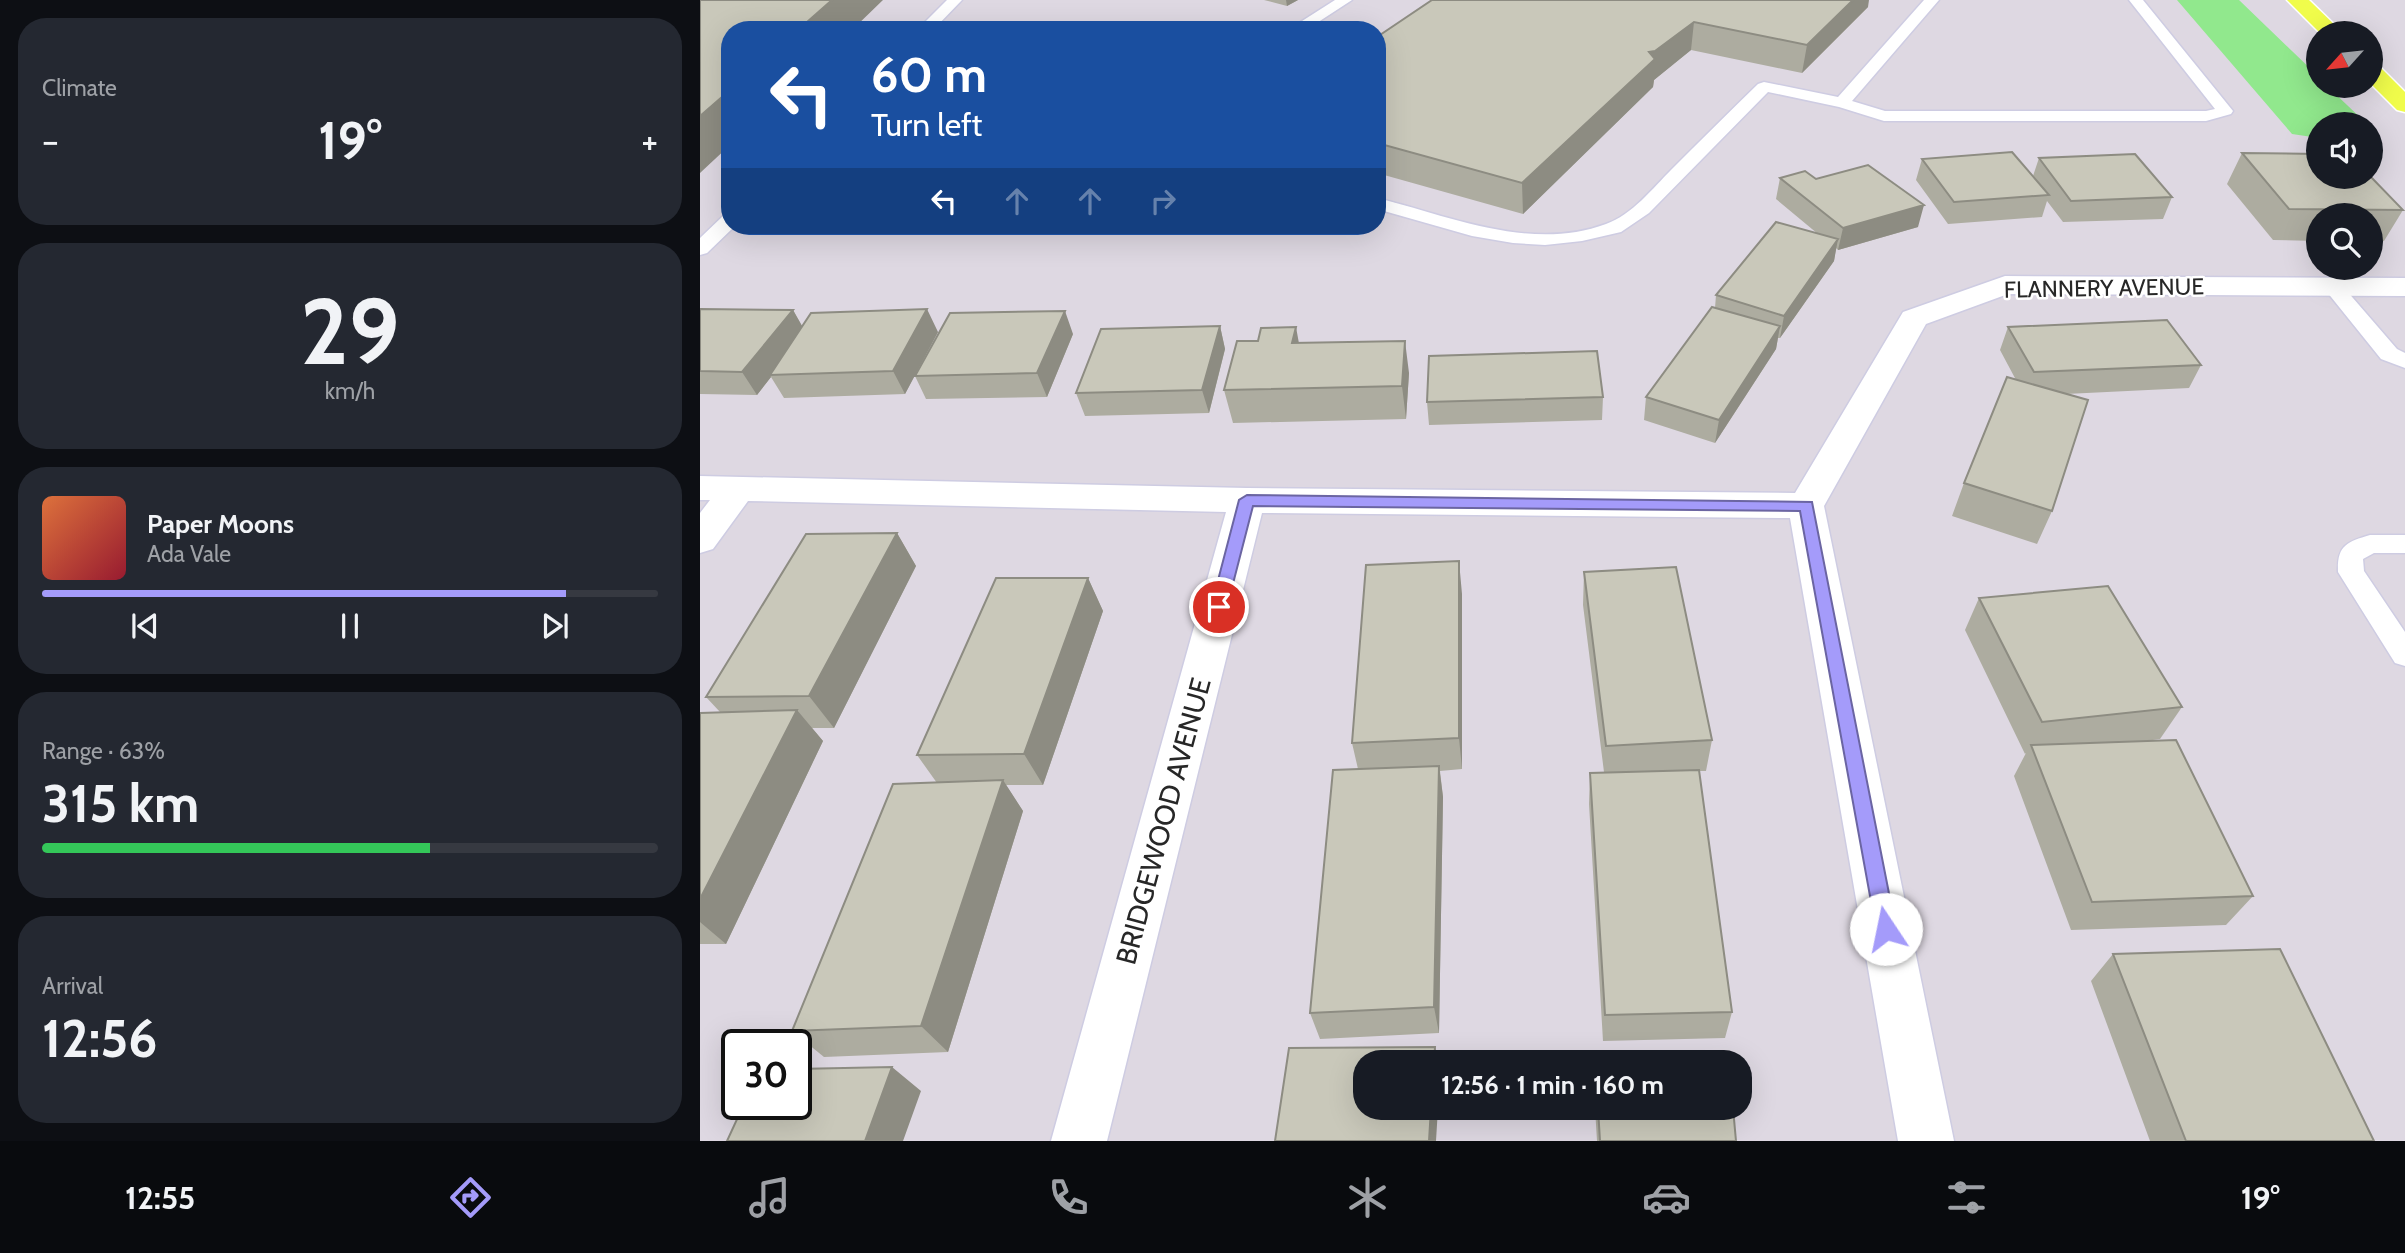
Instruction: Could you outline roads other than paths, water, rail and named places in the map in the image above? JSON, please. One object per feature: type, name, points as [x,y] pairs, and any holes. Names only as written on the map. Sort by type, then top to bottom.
[{"type":"main road","points":[[2297,0],[2319,21]]},
{"type":"main road","points":[[2388,86],[2405,105]]},
{"type":"street","name":"FLANNERY AVENUE","points":[[1806,506],[1914,318],[2005,285],[2405,287]]},
{"type":"street","points":[[700,488],[1247,500],[1806,506],[1926,1141]]},
{"type":"street","points":[[700,540],[737,490]]},
{"type":"street","name":"BRIDGEWOOD AVENUE","points":[[1079,1141],[1247,500]]},
{"type":"lane","points":[[933,21],[955,0]]},
{"type":"lane","points":[[1310,21],[1345,0]]},
{"type":"lane","points":[[1842,103],[1932,0]]},
{"type":"lane","points":[[1386,206],[1479,232],[1502,235],[1545,239],[1614,228],[1642,209],[1764,87],[1842,103],[1884,116],[2206,117],[2225,111],[2136,0]]},
{"type":"lane","points":[[700,249],[721,229]]},
{"type":"lane","points":[[2333,287],[2389,354],[2405,361]]},
{"type":"lane","points":[[2405,544],[2370,544],[2350,555],[2351,572],[2405,655]]}]
